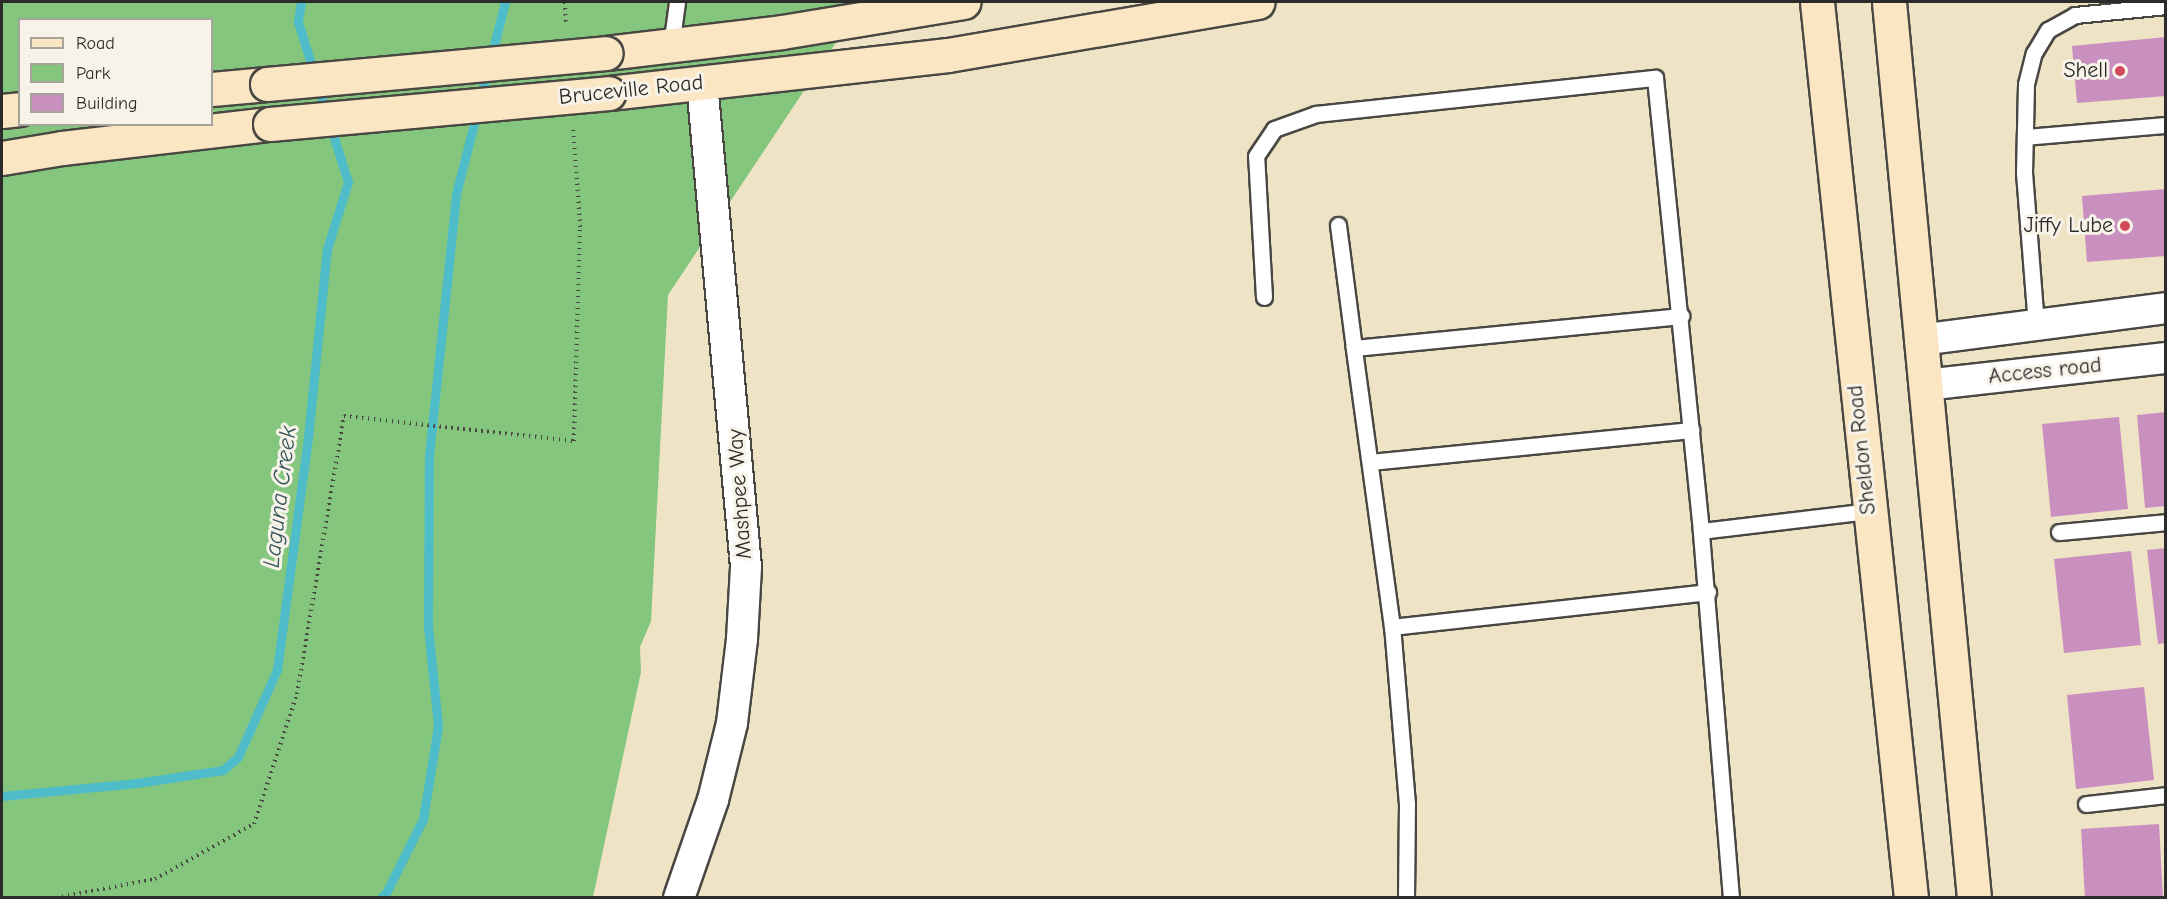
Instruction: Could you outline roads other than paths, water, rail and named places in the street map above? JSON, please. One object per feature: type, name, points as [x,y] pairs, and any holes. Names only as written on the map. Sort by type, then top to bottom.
[{"type":"main road","name":"Bruceville Road","points":[[213,89],[671,46],[782,32],[964,2]]},
{"type":"main road","name":"Bruceville Road","points":[[2,158],[62,148],[270,124],[702,84],[948,55],[1258,2]]},
{"type":"main road","name":"Sheldon Road","points":[[1817,2],[1911,897]]},
{"type":"main road","points":[[1889,2],[1974,897]]},
{"type":"main road","points":[[2,111],[18,109]]},
{"type":"street","name":"Mashpee Way","points":[[679,897],[713,800],[732,723],[742,639],[746,567],[702,84]]},
{"type":"street","points":[[1920,340],[2166,308]]},
{"type":"street","name":"Access road","points":[[1925,385],[2166,358]]},
{"type":"lane","points":[[671,46],[676,2]]},
{"type":"lane","points":[[2036,325],[2024,173],[2026,84],[2034,53],[2048,30],[2075,15],[2166,6]]},
{"type":"lane","points":[[1264,297],[1256,156],[1274,129],[1316,114],[1655,78],[1708,592],[1731,897]]},
{"type":"lane","points":[[2025,137],[2166,124]]},
{"type":"lane","points":[[1338,225],[1392,627],[1407,804],[1406,897]]},
{"type":"lane","points":[[1354,348],[1681,316]]},
{"type":"lane","points":[[1370,462],[1691,430]]},
{"type":"lane","points":[[1701,531],[1869,511]]},
{"type":"lane","points":[[2059,532],[2166,522]]},
{"type":"lane","points":[[1392,627],[1708,592]]},
{"type":"lane","points":[[2086,804],[2166,795]]},
{"type":"waterway","name":"Laguna Creek","points":[[301,2],[298,22],[326,112]]},
{"type":"waterway","name":"Laguna Creek","points":[[480,99],[505,2]]},
{"type":"waterway","name":"Laguna Creek","points":[[381,898],[387,891],[423,819],[438,726],[428,626],[429,456],[456,194],[477,112]]},
{"type":"waterway","name":"Laguna Creek","points":[[2,796],[137,783],[223,770],[238,757],[277,670],[308,438],[327,249],[348,182],[330,125]]},
{"type":"place","name":"Shell","points":[[2120,71]]},
{"type":"place","name":"Jiffy Lube","points":[[2125,226]]}]
